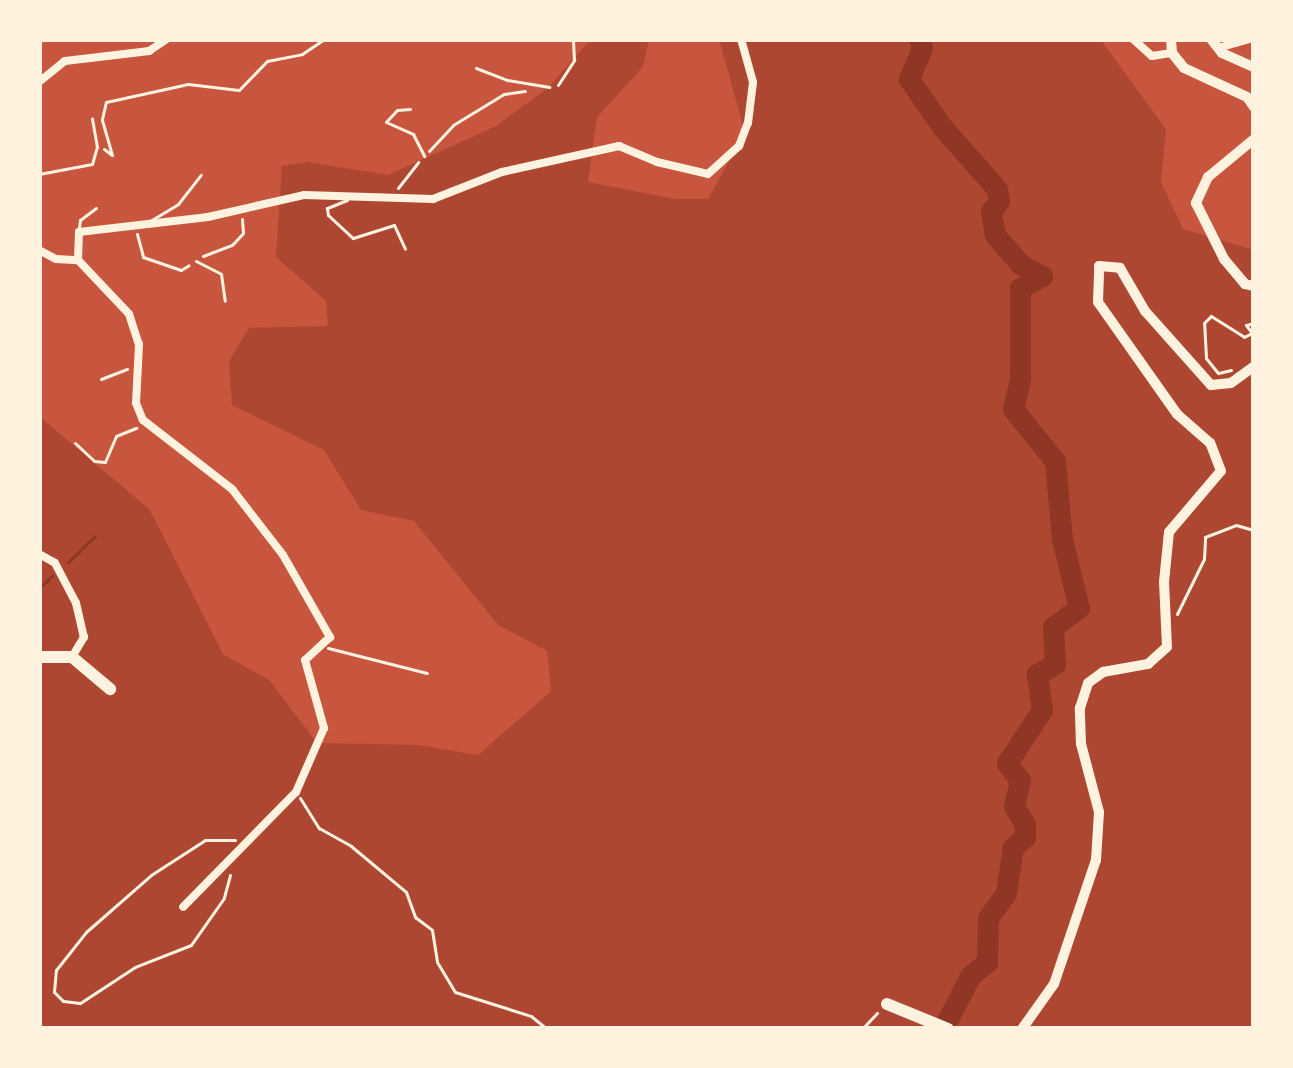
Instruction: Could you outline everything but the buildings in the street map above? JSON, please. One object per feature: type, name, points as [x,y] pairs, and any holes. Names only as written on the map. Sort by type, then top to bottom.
[{"type":"highway","points":[[46,656],[72,657],[110,688]]},
{"type":"highway","points":[[887,1004],[948,1029]]},
{"type":"main road","points":[[1217,42],[1254,67]]},
{"type":"main road","points":[[1171,46],[1184,68],[1247,97],[1254,107]]},
{"type":"main road","points":[[1254,139],[1208,177],[1196,203],[1224,259],[1245,284],[1254,286]]},
{"type":"main road","points":[[1022,1029],[1054,984],[1096,860],[1099,812],[1080,726],[1088,682],[1102,672],[1159,658],[1167,646],[1164,582],[1169,532],[1221,470],[1210,443],[1177,414],[1098,302],[1099,266],[1120,268],[1145,311],[1211,385],[1220,388],[1254,366]]},
{"type":"street","points":[[39,82],[65,61],[149,51],[167,39]]},
{"type":"street","points":[[78,260],[79,232],[304,195],[433,199],[502,172],[620,146],[657,163],[708,174],[739,146],[748,123],[753,82],[740,39]]},
{"type":"street","points":[[1133,39],[1152,56],[1171,46]]},
{"type":"street","points":[[1217,42],[1250,39]]},
{"type":"street","points":[[39,250],[56,259],[78,260],[129,314],[139,344],[136,403],[142,420],[210,468],[257,520],[330,638],[305,668],[320,698],[324,728],[296,792],[183,908]]},
{"type":"street","points":[[39,554],[55,563],[76,603],[84,638],[72,657]]},
{"type":"lane","points":[[476,68],[507,80],[549,87]]},
{"type":"lane","points":[[410,109],[397,110],[386,122],[413,134],[424,156]]},
{"type":"lane","points":[[39,174],[80,170],[94,159],[92,118]]},
{"type":"lane","points":[[145,224],[178,204],[201,176]]},
{"type":"lane","points":[[359,195],[327,208],[328,215],[353,238],[394,225],[405,249]]},
{"type":"lane","points":[[79,232],[80,220],[96,208]]},
{"type":"lane","points":[[196,261],[221,274],[225,301]]},
{"type":"path","points":[[94,159],[102,147],[112,155],[102,119],[106,102],[188,84],[239,90],[267,62],[302,54],[324,39]]},
{"type":"path","points":[[549,87],[560,84],[574,60],[573,39]]},
{"type":"path","points":[[392,196],[453,125],[504,94],[526,91]]},
{"type":"path","points":[[145,224],[136,236],[142,257],[181,270],[232,245],[243,233],[241,209]]},
{"type":"path","points":[[1230,370],[1218,373],[1206,358],[1204,323],[1211,316],[1244,338],[1252,333],[1246,325],[1254,319]]},
{"type":"path","points":[[101,379],[133,368],[139,380]]},
{"type":"path","points":[[75,443],[94,461],[105,462],[116,436],[133,432],[142,420]]},
{"type":"path","points":[[1167,627],[1204,559],[1205,537],[1236,525],[1254,530]]},
{"type":"path","points":[[321,647],[427,673]]},
{"type":"path","points":[[296,792],[319,828],[351,846],[406,892],[415,917],[432,929],[437,962],[455,992],[532,1016],[547,1029]]},
{"type":"path","points":[[229,860],[224,898],[191,944],[135,968],[80,1003],[63,1001],[54,992],[56,970],[86,932],[151,875],[205,840],[249,840]]},
{"type":"path","points":[[862,1029],[887,1004]]},
{"type":"shaded area","points":[[591,39],[649,39],[643,67],[597,117],[588,182],[675,199],[708,199],[745,133],[719,39],[1100,39],[1166,129],[1161,182],[1183,229],[1254,250],[1254,1029],[39,1029],[39,416],[150,510],[223,654],[269,680],[317,743],[419,745],[478,755],[551,691],[547,651],[498,625],[414,521],[361,510],[324,450],[232,405],[229,361],[249,328],[328,326],[326,301],[276,257],[282,166],[308,162],[388,175],[496,126],[549,87]]},
{"type":"waterway","points":[[919,39],[922,48],[909,79],[943,128],[997,189],[999,201],[991,211],[995,235],[1020,264],[1042,276],[1020,288],[1020,379],[1013,409],[1055,461],[1062,539],[1079,608],[1053,627],[1055,664],[1037,674],[1042,710],[1007,763],[1020,780],[1014,806],[1025,824],[1025,837],[1013,847],[1006,893],[988,918],[987,962],[970,976],[943,1029]]},
{"type":"waterway","points":[[68,562],[95,536]]},
{"type":"waterway","points":[[39,588],[52,576]]}]
